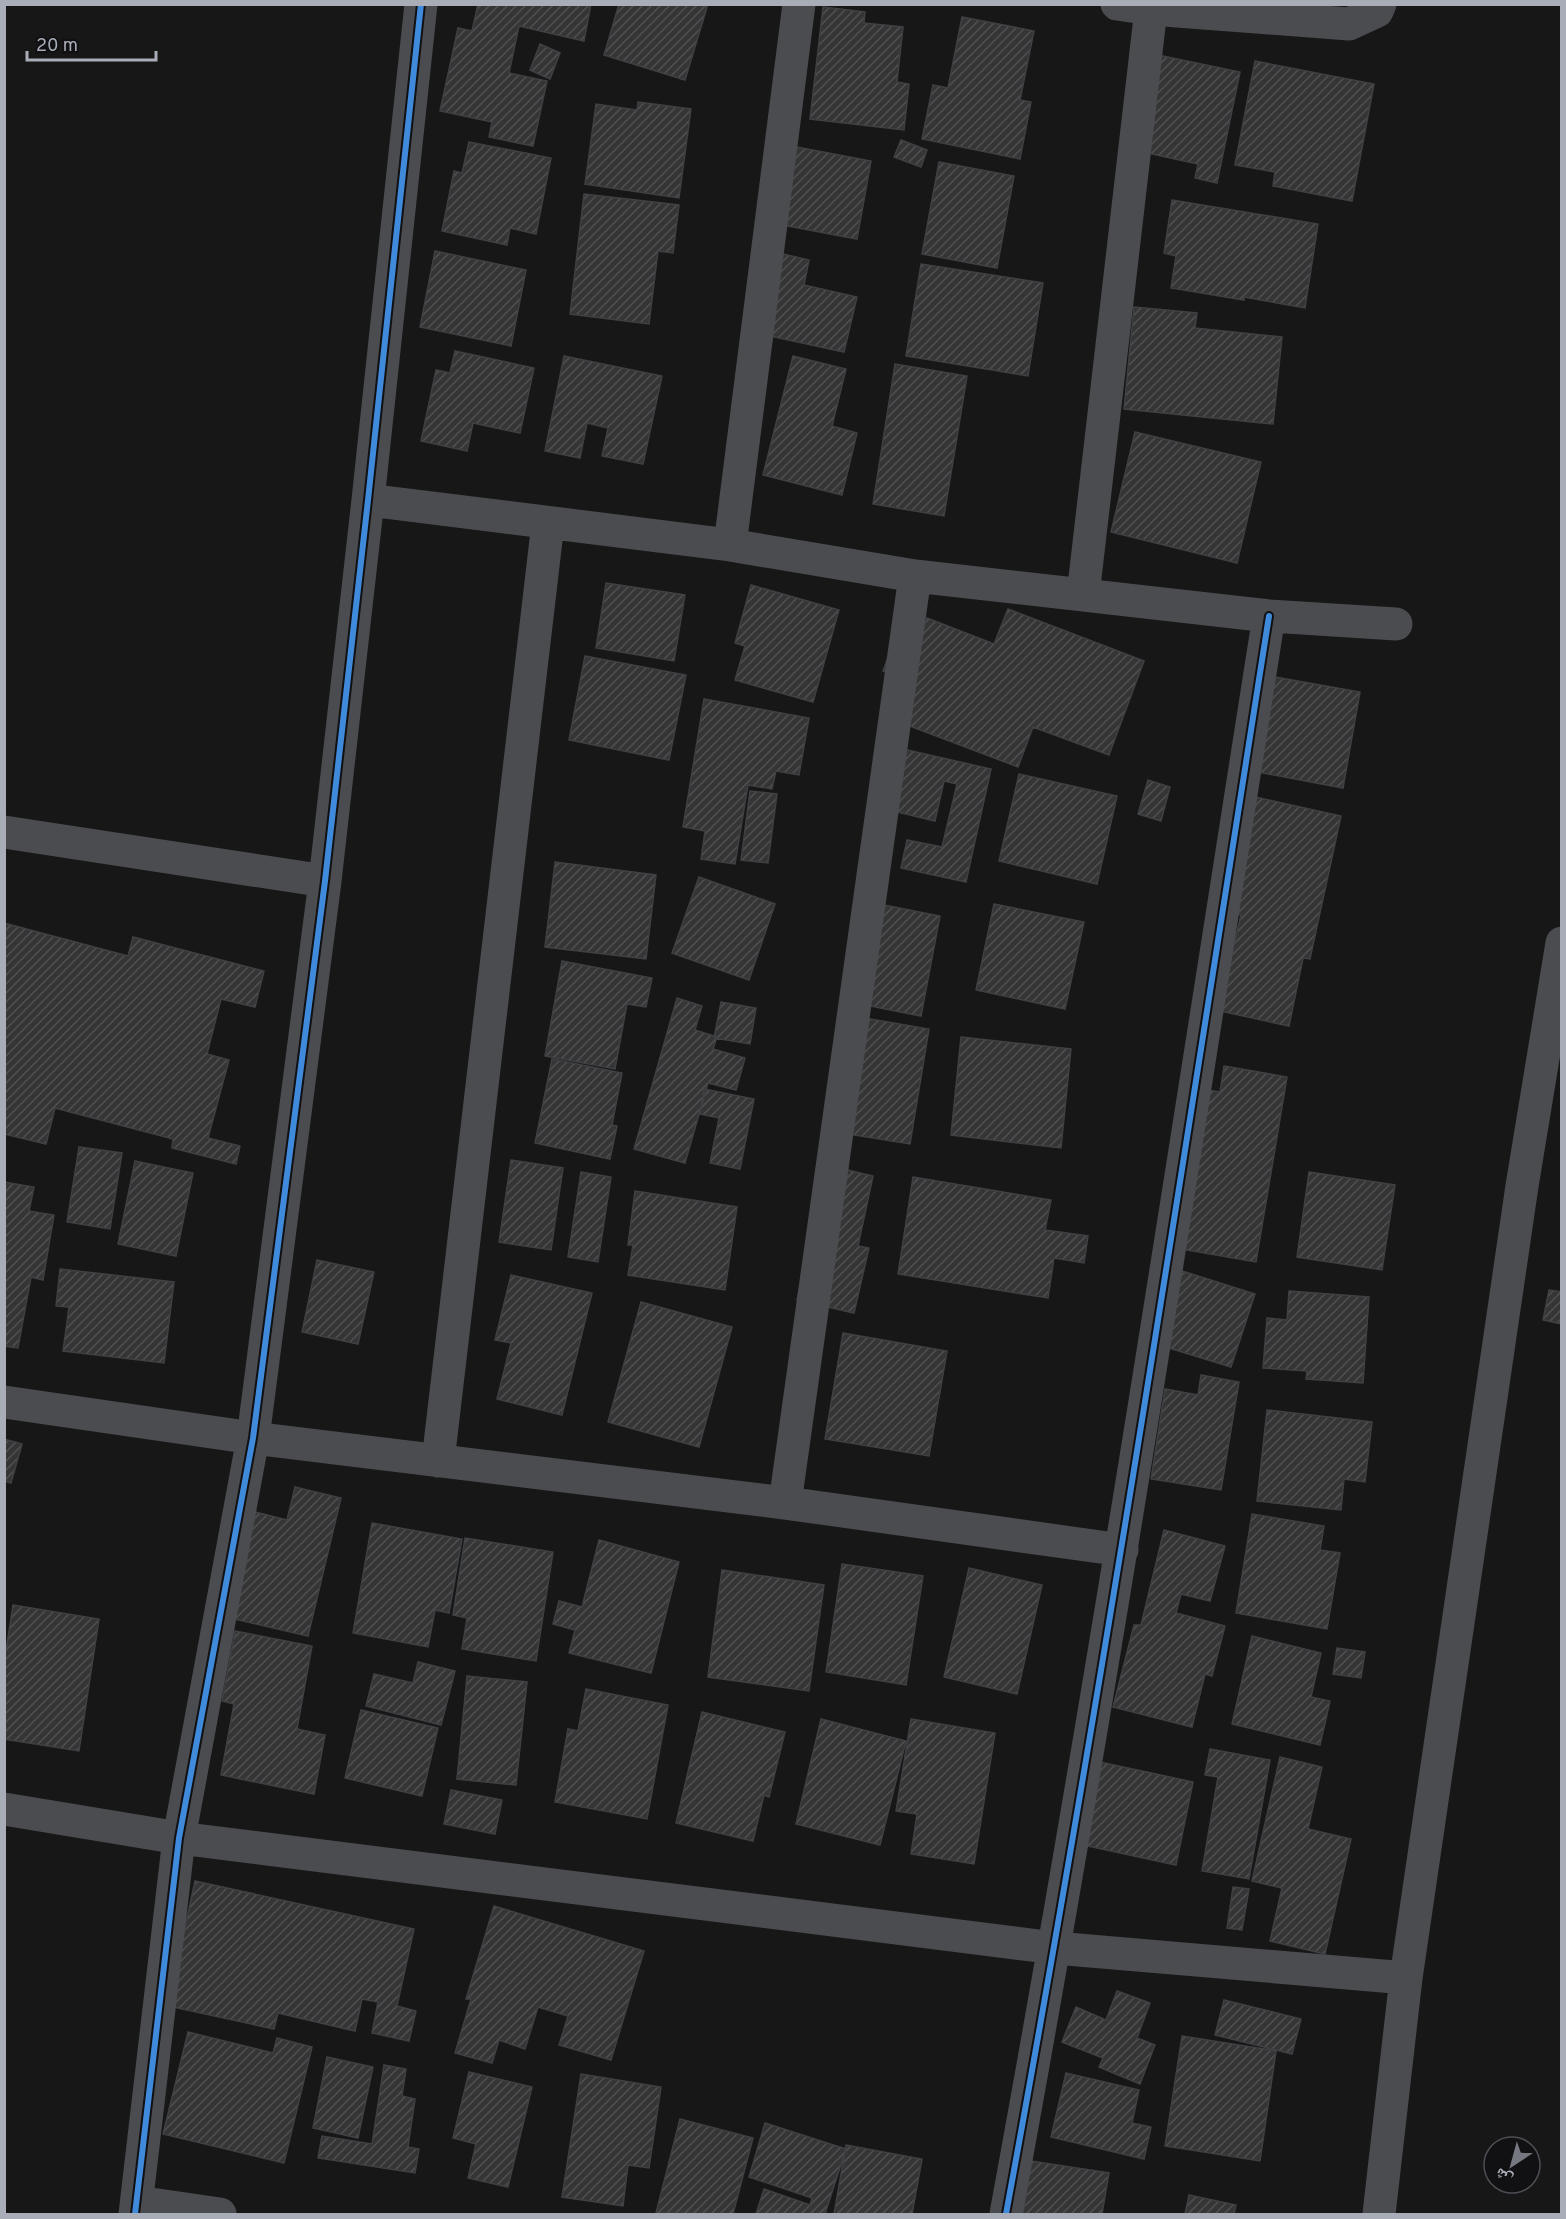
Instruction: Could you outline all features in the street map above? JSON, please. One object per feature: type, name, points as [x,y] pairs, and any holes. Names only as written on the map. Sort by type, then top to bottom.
[{"type":"street","points":[[220,2214],[136,2208],[179,1838],[253,1438],[325,881],[421,4]]},
{"type":"street","points":[[730,545],[799,4]]},
{"type":"street","points":[[1117,4],[1151,9],[1349,24],[1377,11],[1380,4]]},
{"type":"street","points":[[1083,595],[1151,9]]},
{"type":"street","points":[[368,501],[730,545],[915,576],[1269,615],[1396,624]]},
{"type":"street","points":[[438,1461],[548,523]]},
{"type":"street","points":[[785,1503],[915,576]]},
{"type":"street","points":[[1006,2214],[1055,1948],[1122,1550],[1269,615]]},
{"type":"street","points":[[4,832],[325,881]]},
{"type":"street","points":[[1379,2214],[1406,1978],[1519,1210],[1562,943]]},
{"type":"street","points":[[4,1402],[253,1438],[785,1503],[1122,1550]]},
{"type":"street","points":[[4,1809],[179,1838],[1055,1948],[1406,1978]]},
{"type":"building","points":[[478,4],[591,4],[584,41],[519,26],[509,73],[547,81],[533,146],[489,137],[492,122],[440,111],[458,28],[472,31]]},
{"type":"building","points":[[619,4],[708,4],[685,80],[604,55]]},
{"type":"building","points":[[823,7],[865,12],[864,23],[903,27],[897,82],[909,84],[904,130],[810,119]]},
{"type":"building","points":[[962,17],[1034,31],[1020,100],[1031,102],[1020,159],[922,139],[933,85],[948,88]]},
{"type":"building","points":[[540,44],[560,53],[550,79],[530,70]]},
{"type":"building","points":[[1158,55],[1240,72],[1217,183],[1195,178],[1198,164],[1138,151]]},
{"type":"building","points":[[1255,61],[1374,84],[1352,201],[1273,186],[1275,172],[1235,165]]},
{"type":"building","points":[[638,102],[691,109],[679,198],[585,184],[596,104],[637,110]]},
{"type":"building","points":[[901,140],[927,150],[921,167],[894,157]]},
{"type":"building","points":[[469,142],[551,158],[536,234],[510,228],[507,245],[442,231],[454,171],[462,173]]},
{"type":"building","points":[[781,144],[871,161],[857,239],[766,222]]},
{"type":"building","points":[[939,162],[1014,176],[997,268],[922,254]]},
{"type":"building","points":[[584,194],[679,205],[673,253],[658,251],[649,324],[570,314]]},
{"type":"building","points":[[1172,200],[1318,224],[1305,308],[1244,297],[1244,300],[1171,288],[1176,256],[1164,253]]},
{"type":"building","points":[[435,251],[526,270],[511,346],[420,327]]},
{"type":"building","points":[[783,254],[809,260],[804,285],[857,297],[844,352],[765,335]]},
{"type":"building","points":[[921,264],[1043,283],[1028,376],[906,356]]},
{"type":"building","points":[[1134,307],[1197,313],[1195,328],[1282,337],[1273,424],[1124,409]]},
{"type":"building","points":[[455,351],[534,368],[520,433],[473,423],[467,451],[421,441],[436,370],[450,373]]},
{"type":"building","points":[[564,356],[662,376],[643,464],[602,456],[608,428],[587,423],[580,458],[545,451]]},
{"type":"building","points":[[793,356],[846,369],[832,426],[857,433],[842,495],[763,475]]},
{"type":"building","points":[[895,364],[967,376],[944,516],[873,504]]},
{"type":"building","points":[[1135,432],[1261,462],[1237,563],[1111,532]]},
{"type":"building","points":[[606,583],[685,595],[674,661],[596,648]]},
{"type":"building","points":[[751,585],[839,610],[813,702],[735,680],[745,646],[735,643]]},
{"type":"building","points":[[1008,609],[1144,661],[1109,755],[1033,727],[1018,767],[894,720],[909,681],[883,671],[894,641],[916,649],[927,618],[994,644]]},
{"type":"building","points":[[585,656],[686,675],[669,760],[569,740]]},
{"type":"building","points":[[1258,674],[1360,692],[1343,788],[1242,769]]},
{"type":"building","points":[[704,699],[809,718],[799,775],[776,771],[772,789],[748,785],[735,864],[701,859],[705,831],[683,827]]},
{"type":"building","points":[[903,749],[991,769],[966,882],[901,868],[907,840],[942,847],[957,784],[944,781],[935,821],[889,810]]},
{"type":"building","points":[[1019,774],[1117,796],[1097,884],[999,861]]},
{"type":"building","points":[[1148,780],[1170,787],[1161,821],[1138,814]]},
{"type":"building","points":[[750,791],[777,794],[768,863],[741,860]]},
{"type":"building","points":[[1246,795],[1341,816],[1310,959],[1303,958],[1289,1026],[1211,1009],[1230,962],[1241,915],[1221,910]]},
{"type":"building","points":[[555,862],[656,875],[646,959],[545,947]]},
{"type":"building","points":[[699,877],[775,904],[749,980],[672,953]]},
{"type":"building","points":[[864,901],[940,916],[921,1016],[845,1001]]},
{"type":"building","points":[[994,904],[1084,922],[1065,1009],[976,990]]},
{"type":"building","points":[[4,923],[128,956],[133,937],[264,971],[255,1007],[221,999],[207,1054],[229,1060],[208,1138],[240,1146],[236,1164],[172,1148],[173,1139],[55,1108],[46,1144],[4,1134]]},
{"type":"building","points":[[562,961],[652,978],[646,1007],[627,1004],[615,1069],[545,1056]]},
{"type":"building","points":[[677,998],[702,1006],[695,1030],[717,1037],[713,1049],[745,1058],[736,1090],[708,1083],[685,1163],[634,1149]]},
{"type":"building","points":[[721,1002],[756,1008],[750,1044],[714,1038]]},
{"type":"building","points":[[853,1016],[929,1029],[910,1144],[835,1132]]},
{"type":"building","points":[[961,1037],[1071,1049],[1061,1148],[951,1135]]},
{"type":"building","points":[[552,1059],[622,1073],[612,1125],[617,1126],[610,1159],[535,1143]]},
{"type":"building","points":[[1224,1066],[1287,1077],[1256,1262],[1163,1246],[1190,1087],[1220,1092]]},
{"type":"building","points":[[704,1089],[754,1099],[740,1169],[710,1163],[719,1118],[700,1114]]},
{"type":"building","points":[[79,1147],[122,1153],[110,1229],[67,1222]]},
{"type":"building","points":[[511,1160],[563,1168],[551,1250],[499,1242]]},
{"type":"building","points":[[135,1161],[193,1173],[176,1256],[118,1244]]},
{"type":"building","points":[[827,1165],[873,1176],[858,1246],[869,1248],[854,1313],[797,1300]]},
{"type":"building","points":[[581,1172],[611,1177],[598,1262],[568,1257]]},
{"type":"building","points":[[1309,1172],[1395,1185],[1382,1270],[1297,1257]]},
{"type":"building","points":[[913,1177],[1051,1200],[1045,1230],[1088,1236],[1084,1263],[1054,1258],[1048,1298],[898,1274]]},
{"type":"building","points":[[4,1182],[34,1187],[29,1211],[54,1215],[43,1280],[31,1277],[18,1348],[4,1346]]},
{"type":"building","points":[[635,1191],[737,1207],[725,1290],[628,1275],[633,1245],[628,1245]]},
{"type":"building","points":[[317,1260],[374,1272],[358,1344],[302,1332]]},
{"type":"building","points":[[60,1269],[174,1282],[164,1363],[63,1351],[69,1307],[56,1306]]},
{"type":"building","points":[[1179,1270],[1255,1294],[1231,1367],[1156,1344]]},
{"type":"building","points":[[511,1275],[592,1293],[562,1415],[497,1399],[511,1343],[495,1340]]},
{"type":"building","points":[[1549,1290],[1562,1292],[1562,1324],[1543,1320]]},
{"type":"building","points":[[1289,1291],[1369,1297],[1363,1383],[1306,1379],[1307,1371],[1263,1368],[1267,1318],[1287,1320]]},
{"type":"building","points":[[641,1302],[732,1327],[699,1447],[608,1422]]},
{"type":"building","points":[[843,1333],[947,1351],[929,1456],[825,1439]]},
{"type":"building","points":[[1201,1375],[1239,1382],[1221,1490],[1151,1479],[1165,1389],[1198,1395]]},
{"type":"building","points":[[1267,1410],[1372,1422],[1365,1482],[1344,1479],[1341,1510],[1257,1501]]},
{"type":"building","points":[[4,1439],[22,1444],[11,1483],[4,1481]]},
{"type":"building","points":[[295,1487],[341,1498],[308,1636],[230,1618],[255,1512],[287,1520]]},
{"type":"building","points":[[1252,1514],[1324,1526],[1320,1550],[1340,1553],[1327,1629],[1236,1613]]},
{"type":"building","points":[[372,1523],[462,1539],[449,1613],[435,1610],[428,1647],[353,1633]]},
{"type":"building","points":[[1164,1530],[1225,1546],[1210,1601],[1181,1594],[1176,1613],[1225,1626],[1212,1676],[1205,1674],[1192,1727],[1113,1707],[1134,1625],[1141,1625]]},
{"type":"building","points":[[465,1538],[553,1552],[536,1661],[462,1649],[467,1618],[453,1615]]},
{"type":"building","points":[[599,1540],[679,1562],[651,1673],[569,1653],[575,1630],[553,1624],[559,1601],[582,1607]]},
{"type":"building","points":[[842,1564],[923,1576],[906,1685],[826,1672]]},
{"type":"building","points":[[969,1568],[1042,1585],[1017,1694],[944,1677]]},
{"type":"building","points":[[722,1570],[824,1585],[809,1691],[708,1677]]},
{"type":"building","points":[[13,1605],[99,1619],[79,1751],[4,1739],[4,1663]]},
{"type":"building","points":[[235,1631],[312,1646],[297,1729],[325,1735],[314,1794],[221,1775],[234,1704],[222,1701]]},
{"type":"building","points":[[1252,1636],[1321,1653],[1311,1697],[1330,1701],[1320,1745],[1232,1724]]},
{"type":"building","points":[[1337,1648],[1365,1652],[1361,1678],[1333,1674]]},
{"type":"building","points":[[418,1662],[455,1671],[441,1725],[366,1706],[374,1674],[413,1683]]},
{"type":"building","points":[[467,1676],[527,1682],[516,1785],[457,1779]]},
{"type":"building","points":[[586,1689],[668,1705],[647,1819],[555,1802],[568,1729],[578,1731]]},
{"type":"building","points":[[361,1710],[438,1728],[422,1796],[345,1778]]},
{"type":"building","points":[[702,1712],[785,1732],[769,1797],[764,1795],[753,1841],[676,1823]]},
{"type":"building","points":[[821,1719],[906,1741],[880,1845],[796,1824]]},
{"type":"building","points":[[911,1719],[995,1733],[974,1864],[911,1854],[917,1814],[896,1811]]},
{"type":"building","points":[[1210,1749],[1270,1760],[1249,1879],[1202,1871],[1218,1777],[1205,1775]]},
{"type":"building","points":[[1280,1757],[1322,1767],[1308,1829],[1351,1839],[1325,1954],[1270,1941],[1282,1888],[1252,1881]]},
{"type":"building","points":[[1100,1762],[1193,1782],[1176,1865],[1083,1845]]},
{"type":"building","points":[[451,1790],[502,1800],[495,1834],[444,1824]]},
{"type":"building","points":[[195,1881],[414,1929],[397,2006],[416,2011],[409,2041],[372,2033],[378,2002],[362,1999],[355,2031],[278,2013],[274,2029],[168,2006]]},
{"type":"building","points":[[1233,1887],[1249,1889],[1242,1930],[1227,1928]]},
{"type":"building","points":[[494,1906],[644,1951],[611,2060],[559,2045],[568,2016],[538,2007],[525,2049],[499,2040],[492,2063],[455,2053],[471,1999],[466,1999]]},
{"type":"building","points":[[1117,1991],[1150,2003],[1137,2038],[1155,2045],[1140,2084],[1099,2067],[1103,2058],[1062,2042],[1076,2007],[1106,2020]]},
{"type":"building","points":[[1224,2000],[1301,2019],[1292,2054],[1215,2035]]},
{"type":"building","points":[[188,2032],[273,2053],[277,2038],[312,2047],[284,2163],[163,2134]]},
{"type":"building","points":[[1182,2036],[1276,2051],[1260,2161],[1165,2146]]},
{"type":"building","points":[[327,2057],[373,2067],[358,2138],[313,2128]]},
{"type":"building","points":[[384,2065],[406,2069],[402,2096],[415,2099],[408,2147],[419,2149],[415,2173],[318,2158],[322,2136],[372,2144]]},
{"type":"building","points":[[469,2072],[532,2087],[508,2187],[468,2178],[476,2144],[453,2138]]},
{"type":"building","points":[[1066,2073],[1139,2090],[1132,2123],[1151,2127],[1144,2159],[1051,2137]]},
{"type":"building","points":[[581,2074],[661,2087],[649,2168],[628,2165],[623,2206],[562,2197]]},
{"type":"building","points":[[680,2119],[753,2138],[733,2214],[656,2213]]},
{"type":"building","points":[[765,2123],[846,2149],[825,2214],[756,2214],[764,2189],[810,2205],[812,2198],[749,2177]]},
{"type":"building","points":[[846,2145],[922,2159],[912,2214],[834,2214]]},
{"type":"building","points":[[1031,2161],[1109,2173],[1102,2214],[1023,2214]]},
{"type":"building","points":[[1189,2195],[1236,2205],[1234,2214],[1185,2214]]},
{"type":"cycle path","points":[[135,2214],[179,1838],[253,1438],[325,881],[421,4]]},
{"type":"cycle path","points":[[1006,2214],[1110,1616],[1269,616]]}]
